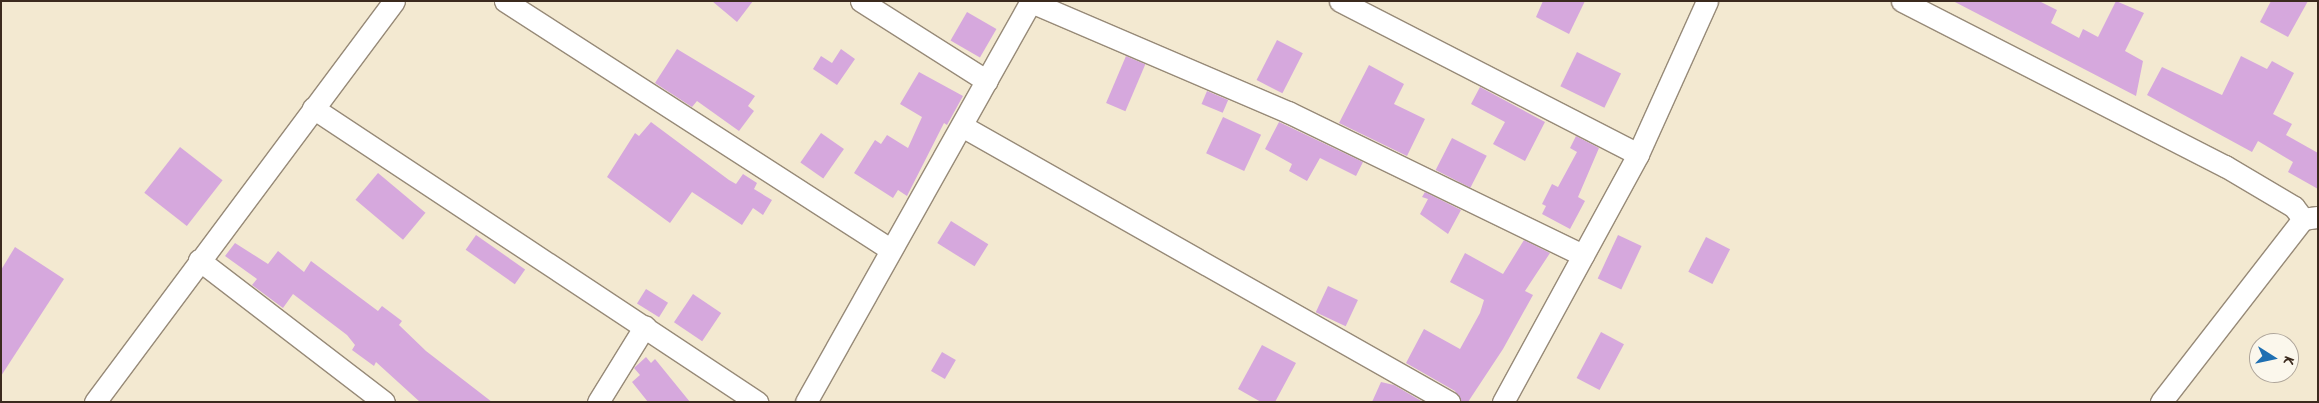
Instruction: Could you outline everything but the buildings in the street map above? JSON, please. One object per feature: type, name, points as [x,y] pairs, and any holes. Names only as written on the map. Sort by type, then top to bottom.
[{"type":"street","points":[[95,402],[199,260],[394,1]]},
{"type":"street","points":[[505,1],[891,250]]},
{"type":"street","points":[[861,1],[987,81]]},
{"type":"street","points":[[1340,1],[1638,154]]},
{"type":"street","points":[[1902,1],[2226,166],[2310,218],[2161,402]]},
{"type":"street","points":[[806,402],[1031,2],[1288,112],[1583,255]]},
{"type":"street","points":[[1503,402],[1638,154],[1705,2]]},
{"type":"street","points":[[313,108],[646,326],[757,402]]},
{"type":"street","points":[[962,126],[1449,402]]},
{"type":"street","points":[[199,260],[384,402]]},
{"type":"street","points":[[598,402],[646,326]]}]
